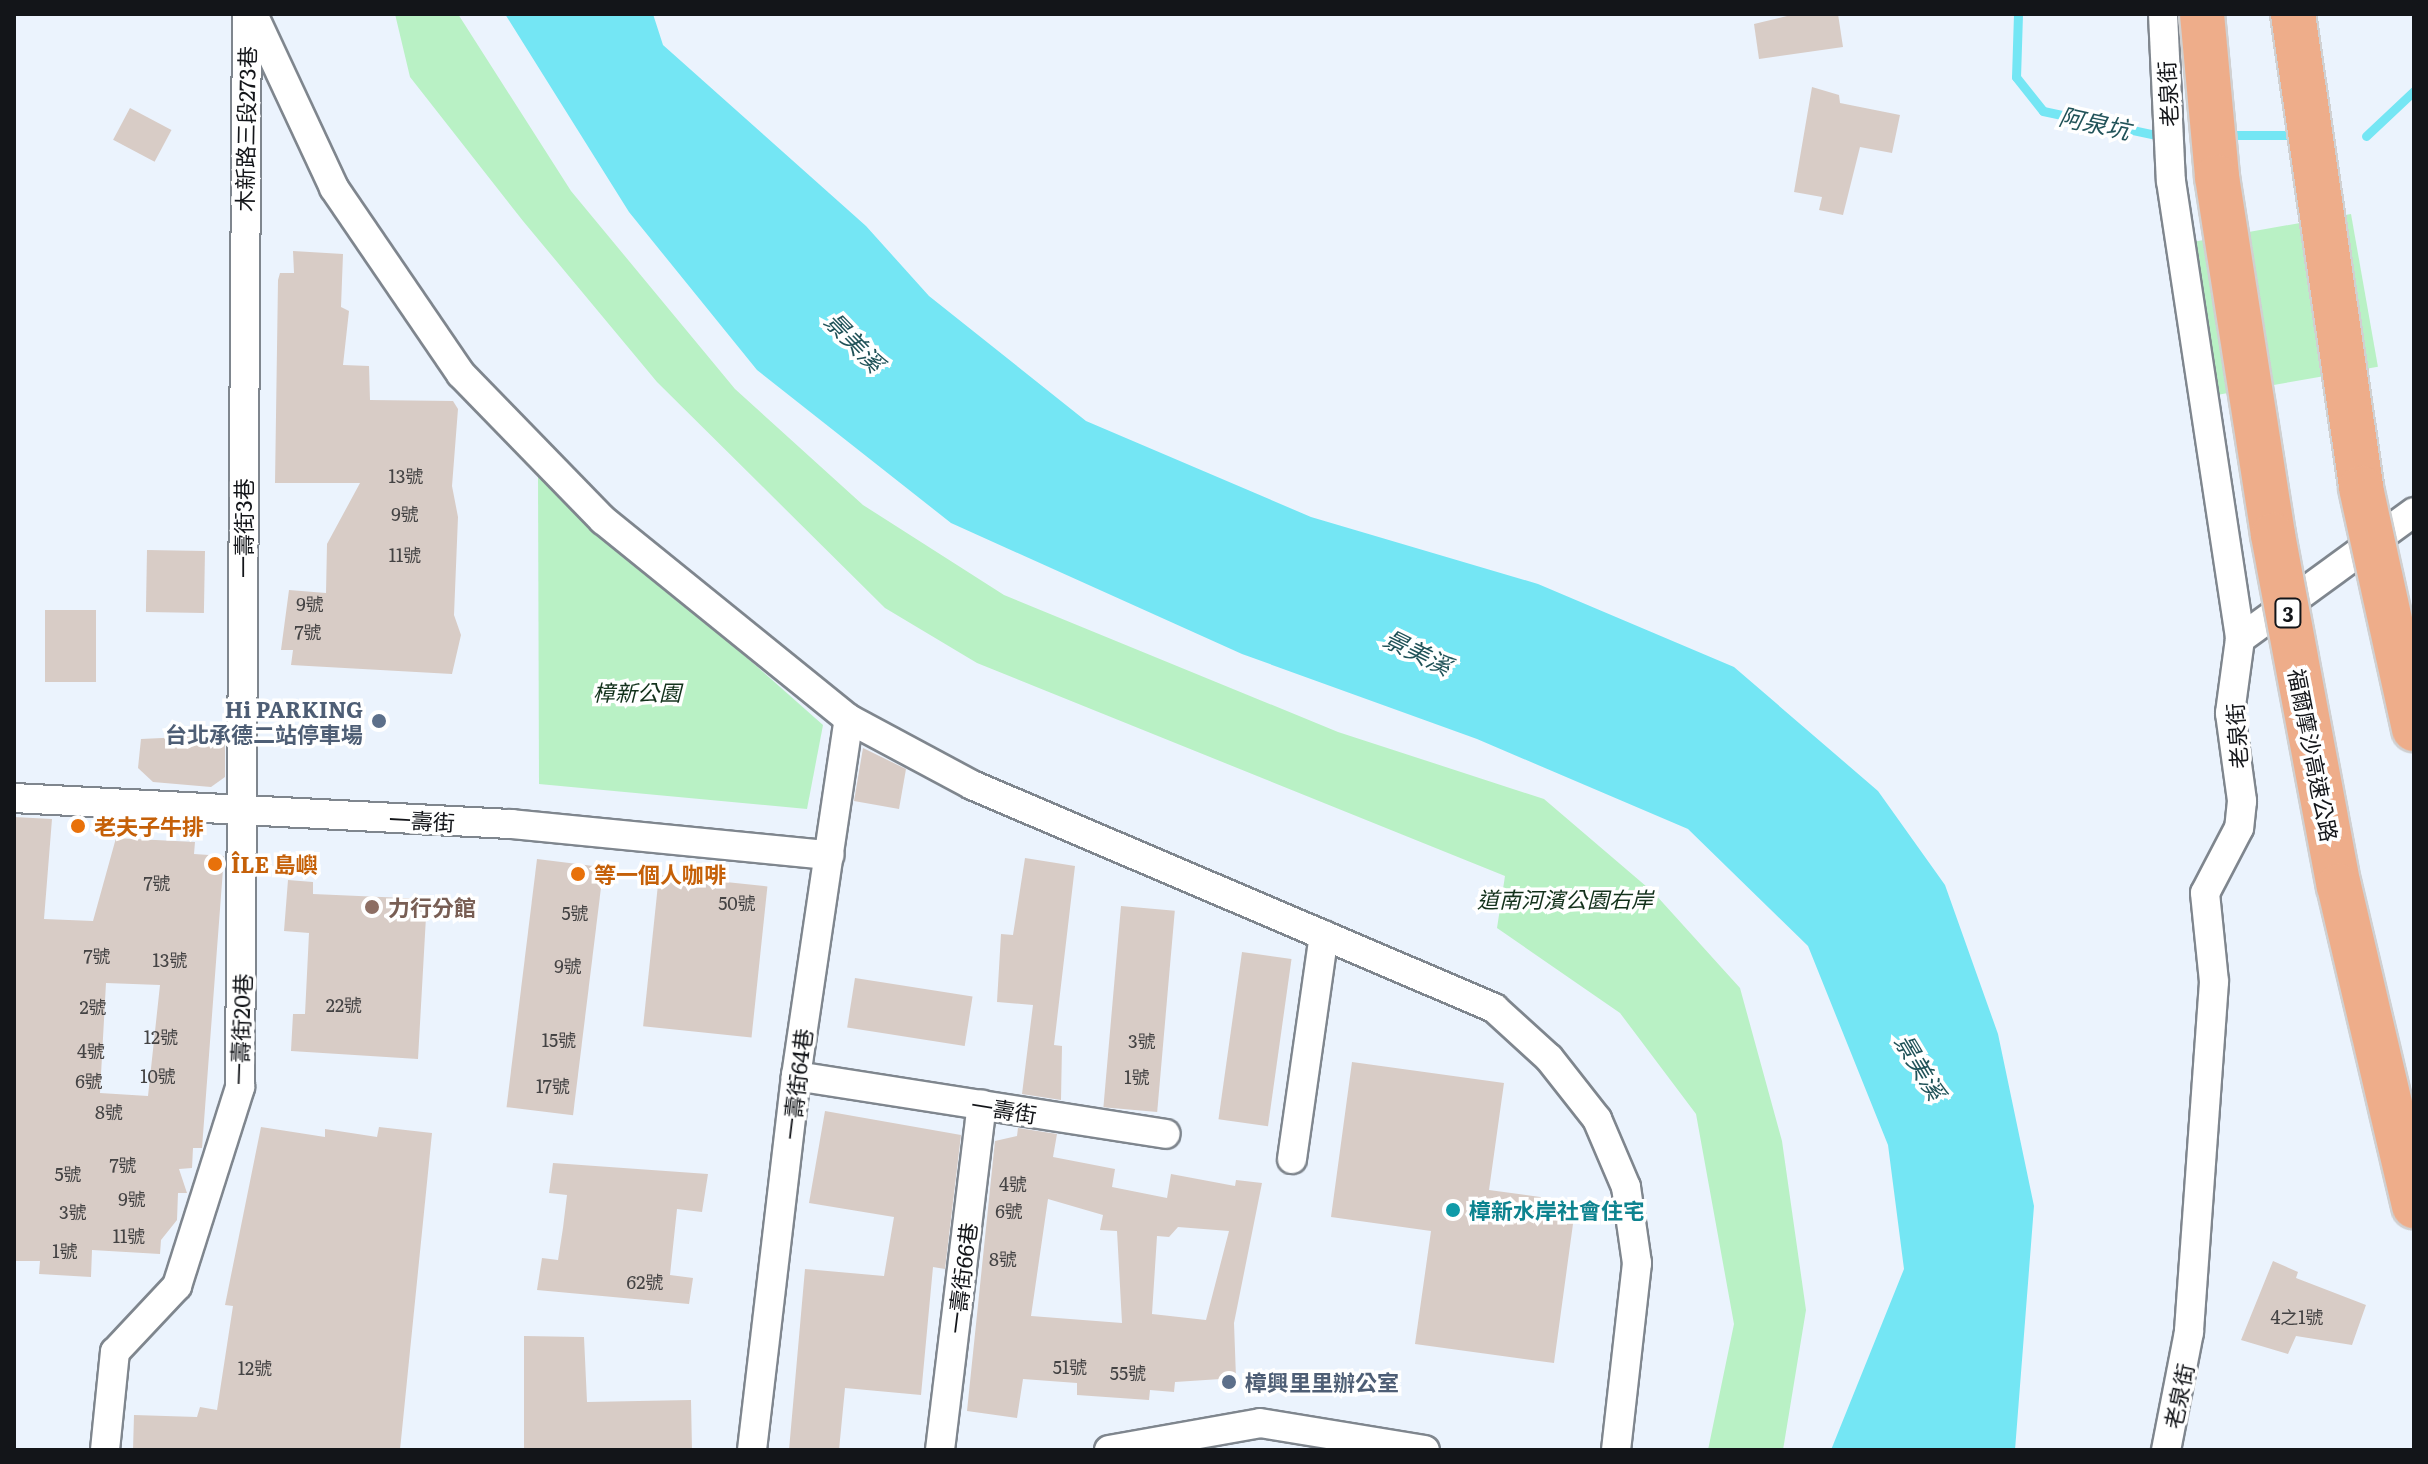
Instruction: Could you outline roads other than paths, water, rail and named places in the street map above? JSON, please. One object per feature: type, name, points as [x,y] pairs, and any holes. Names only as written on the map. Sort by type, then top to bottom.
[{"type":"highway","name":"福爾摩沙高速公路","points":[[2202,14],[2217,177],[2273,535],[2339,886],[2414,1206]]},
{"type":"highway","points":[[2293,14],[2361,488],[2414,729]]},
{"type":"street","name":"木新路三段273巷","points":[[243,244],[247,14]]},
{"type":"street","points":[[253,14],[334,188],[461,374],[603,520],[849,719],[972,785],[1494,1008],[1549,1058],[1597,1119],[1626,1187],[1637,1263],[1616,1450]]},
{"type":"street","name":"老泉街","points":[[2163,14],[2171,181],[2240,639],[2230,713],[2242,801],[2239,828],[2205,893],[2214,982],[2192,1300],[2166,1450]]},
{"type":"street","name":"一壽街3巷","points":[[243,244],[246,811]]},
{"type":"street","points":[[2240,639],[2414,512]]},
{"type":"street","name":"一壽街64巷","points":[[752,1450],[796,1076],[849,719]]},
{"type":"street","name":"一壽街","points":[[14,798],[511,824],[829,855]]},
{"type":"street","name":"一壽街20巷","points":[[105,1450],[115,1352],[177,1286],[240,1087],[246,811]]},
{"type":"street","points":[[1292,1159],[1324,935]]},
{"type":"street","name":"一壽街","points":[[796,1076],[1165,1134]]},
{"type":"street","name":"一壽街66巷","points":[[940,1450],[982,1105]]},
{"type":"street","points":[[1109,1450],[1260,1423],[1425,1450]]},
{"type":"water","name":"景美溪","points":[[505,14],[653,14],[663,45],[866,226],[929,296],[1086,421],[1311,517],[1538,584],[1734,667],[1878,791],[1945,885],[1998,1034],[2034,1206],[2015,1450],[1831,1450],[1904,1269],[1888,1145],[1808,946],[1688,829],[1477,739],[1242,654],[951,523],[757,370],[629,212]]},
{"type":"waterway","name":"阿泉坑","points":[[2018,14],[2016,77],[2043,111],[2156,135]]},
{"type":"waterway","name":"阿泉坑","points":[[2366,136],[2414,91]]},
{"type":"waterway","name":"阿泉坑","points":[[2224,135],[2297,135]]},
{"type":"place","name":"Hi PARKING 台北承德二站停車場","points":[[379,721]]},
{"type":"place","name":"老夫子牛排","points":[[78,826]]},
{"type":"place","name":"ÎLE 島嶼","points":[[215,864]]},
{"type":"place","name":"等一個人咖啡","points":[[578,874]]},
{"type":"place","name":"力行分館","points":[[372,907]]},
{"type":"place","name":"樟新水岸社會住宅","points":[[1453,1210]]},
{"type":"place","name":"樟興里里辦公室","points":[[1229,1382]]},
{"type":"park label","name":"樟新公園","points":[[637,692]]},
{"type":"park label","name":"道南河濱公園右岸","points":[[1565,899]]}]
